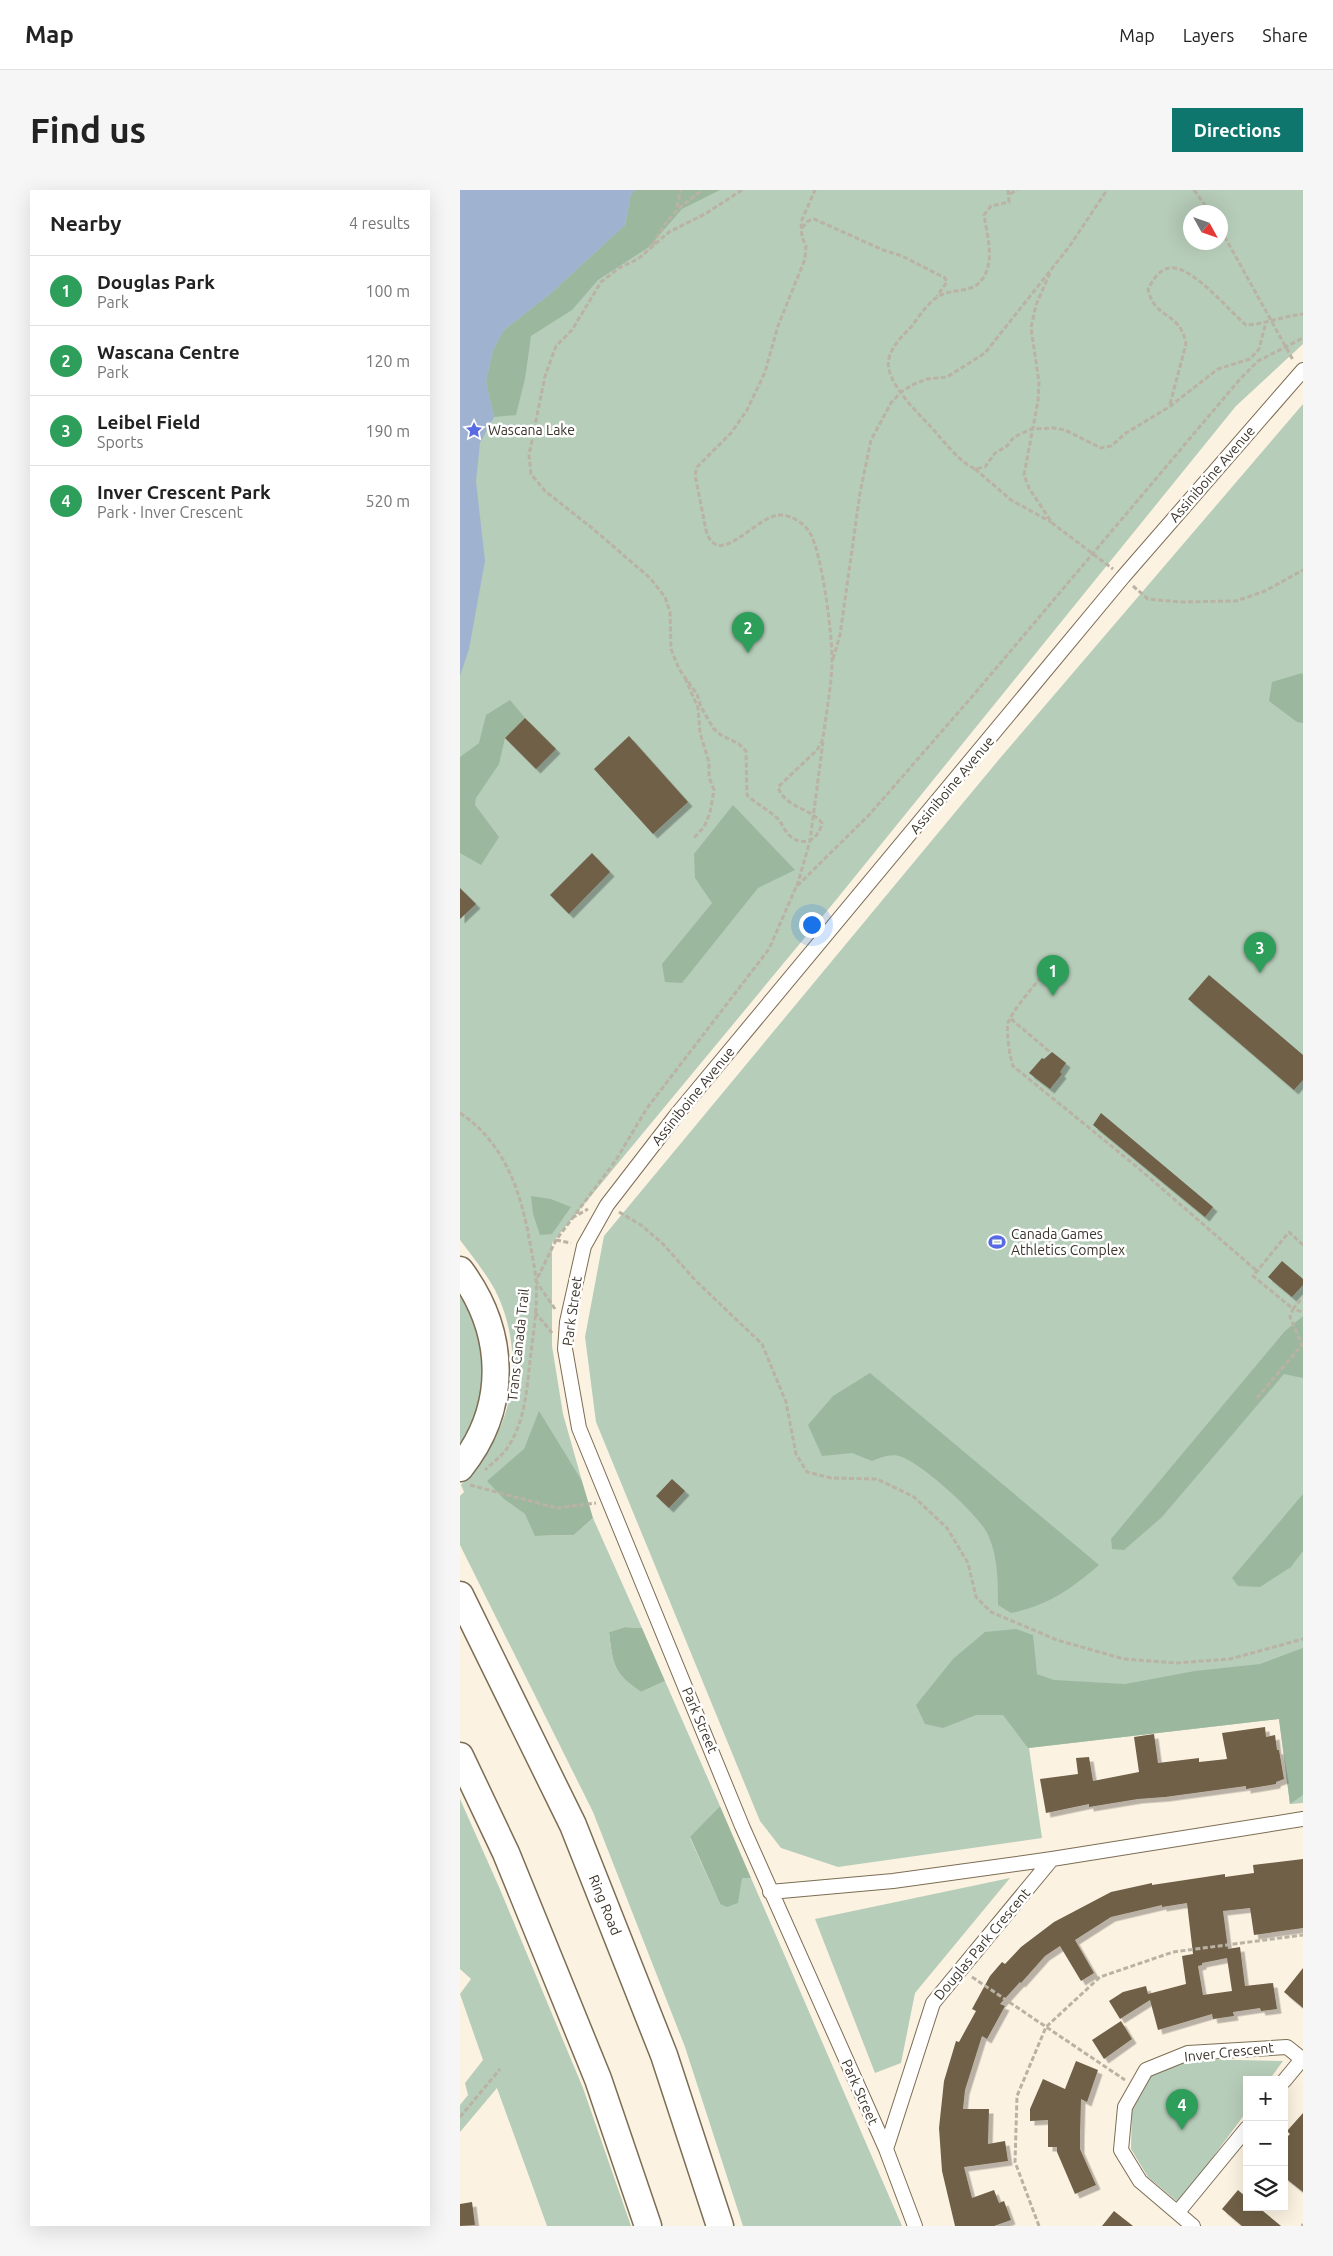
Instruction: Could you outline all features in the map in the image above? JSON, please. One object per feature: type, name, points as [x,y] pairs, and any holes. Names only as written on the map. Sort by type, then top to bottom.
[{"type":"highway","points":[[460,1270],[481,1303],[489,1326],[497,1367],[490,1413],[479,1439],[469,1479]]},
{"type":"highway","name":"Ring Road","points":[[460,1595],[573,1825],[664,2055],[720,2226]]},
{"type":"highway","points":[[460,1756],[506,1853],[598,2079],[648,2226]]},
{"type":"street","name":"Assiniboine Avenue","points":[[608,1205],[678,1113],[1123,577],[1302,371]]},
{"type":"street","name":"Park Street","points":[[608,1205],[584,1246],[567,1322],[565,1348],[579,1428],[770,1892],[886,2149],[914,2226]]},
{"type":"street","points":[[770,1892],[893,1881],[1052,1859],[1303,1819]]},
{"type":"street","name":"Douglas Park Crescent","points":[[886,2149],[933,2003],[1052,1859]]},
{"type":"street","name":"Inver Crescent","points":[[1193,2226],[1140,2180],[1121,2150],[1125,2107],[1146,2070],[1188,2053],[1287,2047],[1303,2059],[1288,2076]]},
{"type":"street","points":[[1178,2212],[1243,2133]]},
{"type":"path","points":[[677,208],[680,190]]},
{"type":"path","points":[[652,248],[661,229],[677,208],[702,190]]},
{"type":"path","points":[[693,839],[704,826],[710,813],[714,790],[709,777],[708,762],[700,733],[698,708],[671,648],[670,612],[665,597],[650,578],[545,491],[531,474],[529,455],[545,376],[556,346],[572,330],[601,282],[619,268],[638,259],[669,232],[705,214],[742,190]]},
{"type":"path","points":[[815,190],[801,222],[806,246],[804,259],[778,326],[765,372],[742,418],[731,434],[703,460],[695,475],[708,538],[715,545],[724,546],[752,530],[768,516],[782,515],[793,518],[803,524],[810,533],[815,544],[826,597],[832,663]]},
{"type":"path","points":[[935,298],[948,292],[967,290],[982,280],[989,266],[990,248],[984,215],[991,206],[1009,202],[1009,192],[1017,190]]},
{"type":"path","points":[[567,1322],[547,1300],[536,1282],[556,1240],[616,1160],[647,1108],[769,949],[796,887],[810,841],[832,663],[840,635],[860,493],[871,440],[891,403],[902,392],[927,379],[947,377],[984,354],[1052,269],[1107,190]]},
{"type":"path","points":[[1194,190],[1205,205]]},
{"type":"path","points":[[802,229],[808,222],[814,219],[820,221],[829,227],[902,256],[946,278],[945,288],[896,344],[889,359],[890,376],[910,405],[963,461],[1011,500],[1052,523],[1123,577],[1148,599],[1180,602],[1236,601],[1265,591],[1303,570]]},
{"type":"path","points":[[1228,244],[1273,320],[1285,348],[1302,371]]},
{"type":"path","points":[[1169,407],[1173,398],[1186,344],[1185,334],[1179,324],[1160,312],[1150,300],[1148,288],[1161,272],[1170,268],[1180,269],[1192,275],[1246,325],[1266,322],[1286,315],[1303,314]]},
{"type":"path","points":[[1052,269],[1036,305],[1031,328],[1039,382],[1034,429],[1024,475],[1029,488],[1052,523]]},
{"type":"path","points":[[975,469],[985,467],[995,453],[1007,446],[1022,431],[1054,428],[1065,430],[1096,446],[1111,446],[1126,433],[1169,407],[1218,369],[1250,359],[1259,349],[1266,322]]},
{"type":"path","points":[[796,887],[876,808],[1094,555],[1240,379],[1258,361],[1303,338]]},
{"type":"path","points":[[680,669],[697,694],[701,707],[713,728],[721,735],[739,744],[746,751],[747,795],[778,818],[789,835],[803,842],[817,837],[822,823],[784,799],[778,787],[817,750],[823,739]]},
{"type":"path","points":[[1041,976],[1008,1022],[1010,1058],[1013,1066],[1136,1166],[1257,1271]]},
{"type":"path","points":[[1011,1019],[1050,1052]]},
{"type":"path","name":"Trans Canada Trail","points":[[460,1113],[482,1129],[511,1173],[526,1221],[536,1282],[527,1390],[516,1432],[500,1457],[469,1479]]},
{"type":"path","points":[[608,1205],[641,1225],[663,1244],[696,1281],[762,1344],[786,1402],[796,1454],[807,1472],[831,1478],[877,1479],[914,1497],[947,1528],[968,1563],[976,1597],[991,1612],[1057,1640],[1124,1659],[1176,1663],[1230,1659],[1303,1639]]},
{"type":"path","points":[[1303,1245],[1289,1232],[1253,1276],[1293,1309],[1303,1312]]},
{"type":"path","points":[[1257,1398],[1302,1346],[1290,1317],[1293,1309],[1303,1297]]},
{"type":"path","points":[[469,1479],[557,1508],[609,1502]]},
{"type":"path","points":[[1038,2226],[1015,2162],[1017,2096],[1046,2027],[1100,1977],[1173,1952],[1303,1935]]},
{"type":"path","points":[[960,1970],[1136,2087]]},
{"type":"path","points":[[460,2117],[500,2069]]},
{"type":"green space","points":[[460,190],[1303,190],[1303,344],[1236,406],[836,900],[552,1243],[552,1346],[563,1414],[582,1481],[536,1536],[574,1535],[593,1518],[642,1628],[625,1627],[609,1632],[616,1667],[625,1679],[641,1692],[665,1681],[720,1806],[690,1838],[720,1904],[742,1878],[751,1878],[902,2226],[743,2226],[685,2047],[593,1812],[460,1545],[460,1496],[464,1492],[461,1485],[498,1432],[505,1415],[512,1380],[513,1361],[508,1324],[495,1290],[460,1240]]},
{"type":"green space","points":[[636,190],[720,190],[682,209],[649,247],[598,280],[572,310],[531,336],[525,379],[516,415],[494,417],[486,382],[493,350],[504,330],[550,294],[625,225],[631,194]]},
{"type":"green space","points":[[1303,404],[1303,1803],[1290,1804],[1279,1719],[1029,1748],[1042,1838],[838,1867],[781,1848],[760,1821],[596,1422],[585,1337],[604,1236],[1001,757]]},
{"type":"green space","points":[[1302,673],[1303,723],[1297,722],[1269,701],[1272,682]]},
{"type":"green space","points":[[510,700],[525,718],[505,738],[499,764],[476,798],[475,805],[499,837],[481,865],[460,853],[460,757],[479,743],[486,715]]},
{"type":"green space","points":[[733,805],[795,870],[758,888],[682,983],[665,982],[662,964],[712,903],[695,878],[694,854]]},
{"type":"green space","points":[[531,1196],[551,1199],[571,1207],[552,1234],[540,1235],[533,1214]]},
{"type":"green space","points":[[460,1284],[488,1350],[479,1417],[460,1449]]},
{"type":"green space","points":[[1303,1316],[1303,1378],[1284,1374],[1162,1517],[1124,1550],[1112,1549],[1111,1539],[1285,1331]]},
{"type":"green space","points":[[870,1373],[1099,1565],[1069,1589],[1037,1606],[1011,1613],[998,1605],[996,1562],[989,1537],[984,1528],[964,1505],[936,1480],[911,1462],[895,1455],[872,1461],[852,1453],[822,1456],[808,1425],[833,1396]]},
{"type":"green space","points":[[539,1411],[582,1481],[593,1518],[574,1535],[535,1536],[525,1514],[504,1499],[487,1481],[524,1449]]},
{"type":"green space","points":[[1303,1494],[1303,1551],[1291,1567],[1260,1587],[1238,1586],[1232,1578]]},
{"type":"green space","points":[[625,1627],[642,1628],[665,1681],[641,1692],[620,1673],[612,1653],[609,1632]]},
{"type":"green space","points":[[1016,1629],[1033,1635],[1037,1674],[1054,1680],[1125,1684],[1195,1671],[1260,1664],[1303,1648],[1303,1795],[1290,1804],[1279,1719],[1028,1748],[1003,1715],[976,1715],[943,1728],[925,1724],[916,1705],[953,1659],[985,1632]]},
{"type":"green space","points":[[460,1799],[583,2088],[631,2226],[547,2226],[497,2088],[460,2132],[460,2105],[468,2095],[465,2083],[483,2060],[460,1994],[471,1979],[460,1969]]},
{"type":"green space","points":[[720,1806],[751,1878],[742,1878],[738,1903],[727,1907],[720,1904],[690,1837]]},
{"type":"green space","points":[[1010,1878],[915,1993],[901,2063],[875,2073],[815,1919]]},
{"type":"green space","points":[[1189,2059],[1283,2061],[1272,2076],[1243,2076],[1243,2116],[1179,2203],[1148,2177],[1131,2149],[1132,2108],[1149,2075]]},
{"type":"water","name":"Wascana Lake","points":[[460,190],[636,190],[631,194],[625,225],[550,294],[504,330],[493,350],[486,382],[494,417],[480,443],[476,481],[485,561],[469,649],[460,676]]},
{"type":"building","points":[[525,718],[556,749],[536,769],[505,738]]},
{"type":"building","points":[[629,736],[688,802],[653,834],[594,769]]},
{"type":"building","points":[[592,853],[610,872],[569,914],[550,895]]},
{"type":"building","points":[[460,888],[476,904],[460,919]]},
{"type":"building","points":[[1209,975],[1303,1055],[1303,1080],[1294,1090],[1188,999]]},
{"type":"building","points":[[1052,1052],[1066,1063],[1060,1072],[1062,1074],[1050,1089],[1029,1073],[1042,1058],[1044,1059]]},
{"type":"building","points":[[1101,1113],[1213,1207],[1205,1217],[1093,1125]]},
{"type":"building","points":[[1282,1261],[1303,1279],[1303,1285],[1292,1297],[1268,1277]]},
{"type":"building","points":[[672,1479],[685,1491],[669,1508],[656,1496]]},
{"type":"building","points":[[1265,1727],[1266,1737],[1275,1735],[1277,1750],[1279,1750],[1284,1779],[1276,1782],[1276,1784],[1246,1789],[1246,1786],[1138,1799],[1089,1807],[1089,1804],[1046,1813],[1040,1779],[1078,1774],[1076,1758],[1089,1757],[1093,1781],[1139,1772],[1134,1737],[1154,1734],[1158,1763],[1199,1758],[1199,1762],[1227,1759],[1222,1733]]},
{"type":"building","points":[[1303,1859],[1303,1928],[1254,1935],[1250,1908],[1223,1911],[1228,1949],[1240,1947],[1245,1986],[1273,1983],[1277,2009],[1261,2011],[1260,2008],[1233,2012],[1234,2016],[1213,2019],[1212,2014],[1158,2030],[1150,2000],[1120,2019],[1109,2001],[1123,1992],[1146,1986],[1148,1994],[1186,1984],[1182,1956],[1193,1954],[1187,1903],[1162,1907],[1162,1905],[1111,1917],[1075,1940],[1094,1973],[1081,1981],[1060,1946],[1045,1956],[1000,2004],[1005,2006],[987,2039],[982,2036],[965,2090],[963,2109],[989,2109],[988,2144],[1005,2141],[1008,2161],[964,2167],[972,2198],[994,2190],[999,2203],[1004,2201],[1011,2220],[994,2226],[955,2226],[942,2171],[939,2128],[944,2081],[956,2041],[959,2042],[976,2011],[972,2009],[990,1976],[1002,1962],[1005,1964],[1021,1947],[1054,1922],[1111,1892],[1152,1883],[1152,1885],[1225,1874],[1225,1877],[1254,1873],[1253,1865]],"holes":[[[1227,1958],[1232,1991],[1203,1995],[1198,1966],[1202,1965],[1202,1963]]]},
{"type":"building","points":[[1303,1968],[1303,2008],[1284,1992]]},
{"type":"building","points":[[1121,2021],[1132,2039],[1104,2059],[1092,2040]]},
{"type":"building","points":[[1076,2061],[1098,2070],[1087,2102],[1081,2099],[1080,2135],[1080,2149],[1096,2185],[1075,2194],[1057,2152],[1057,2147],[1048,2147],[1048,2120],[1030,2121],[1030,2109],[1043,2079],[1065,2089]]},
{"type":"building","points":[[1303,2113],[1303,2192],[1288,2180],[1288,2136],[1290,2134],[1288,2130]]},
{"type":"building","points":[[1238,2190],[1243,2194],[1243,2211],[1263,2211],[1281,2226],[1242,2226],[1222,2209]]},
{"type":"building","points":[[472,2202],[475,2225],[460,2226],[460,2204]]},
{"type":"building","points":[[1114,2211],[1133,2226],[1102,2226]]},
{"type":"place","name":"Wascana Lake","points":[[474,430]]},
{"type":"place","name":"Wascana Centre","points":[[748,653]]},
{"type":"place","name":"Leibel Field","points":[[1260,973]]},
{"type":"place","name":"Douglas Park","points":[[1053,996]]},
{"type":"place","name":"Canada Games Athletics Complex","points":[[997,1242]]},
{"type":"place","name":"Inver Crescent Park","points":[[1182,2130]]}]
